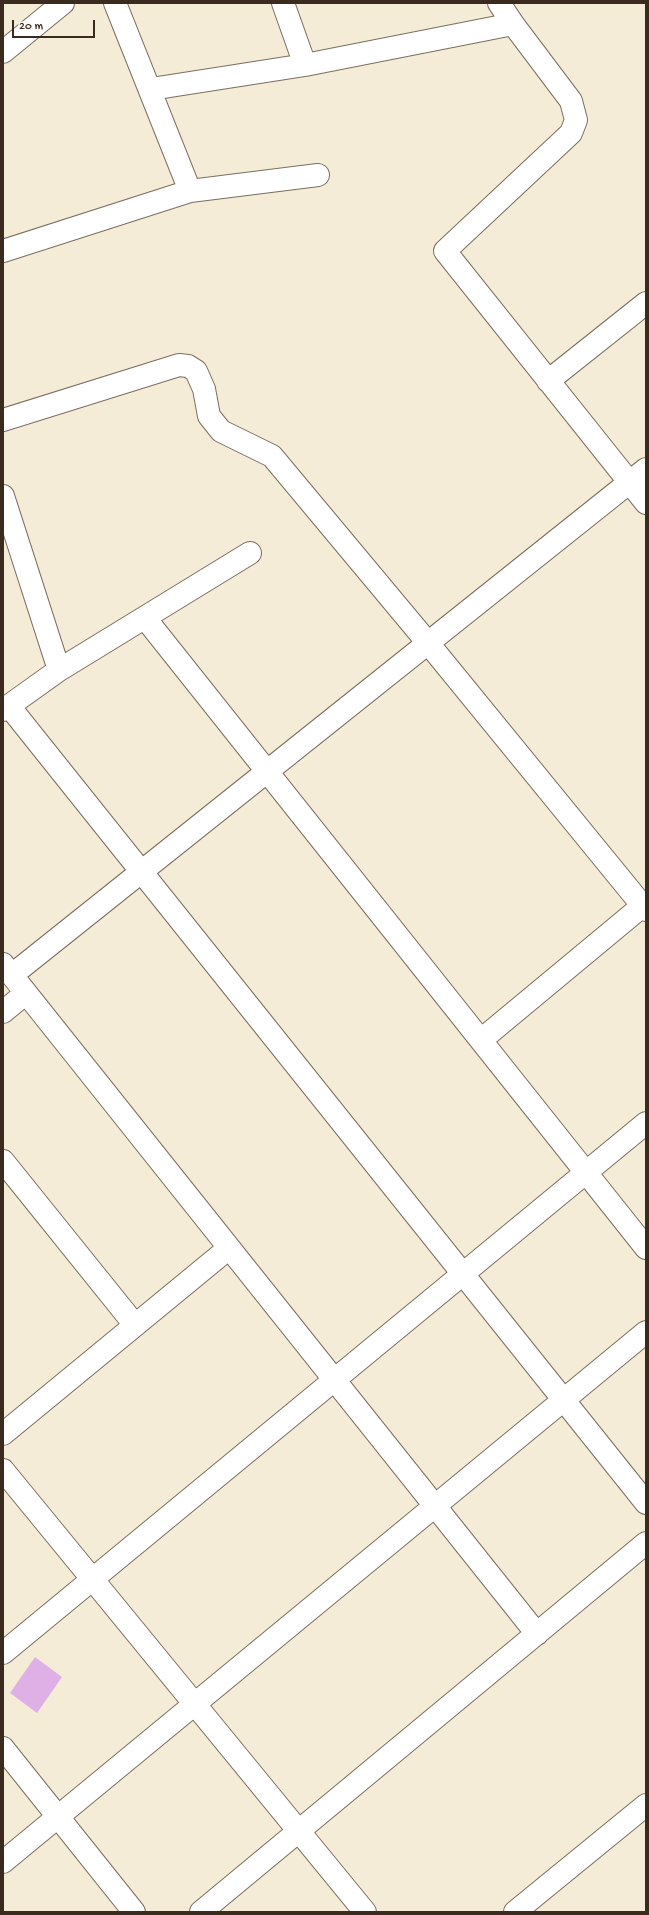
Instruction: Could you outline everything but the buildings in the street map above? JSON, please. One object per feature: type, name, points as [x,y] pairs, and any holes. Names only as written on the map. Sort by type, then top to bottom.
[{"type":"street","points":[[3,52],[64,3]]},
{"type":"street","points":[[115,3],[151,89],[190,191]]},
{"type":"street","points":[[283,3],[305,65]]},
{"type":"street","points":[[499,3],[571,101],[576,120],[571,133],[445,251],[646,503]]},
{"type":"street","points":[[151,89],[305,65],[513,24]]},
{"type":"street","points":[[3,251],[190,191],[318,175]]},
{"type":"street","points":[[548,381],[646,303]]},
{"type":"street","points":[[3,420],[179,365],[188,366],[196,371],[204,389],[209,416],[221,431],[272,456],[645,906],[481,1040]]},
{"type":"street","points":[[537,1634],[7,970],[141,872],[646,469]]},
{"type":"street","points":[[3,496],[59,670]]},
{"type":"street","points":[[250,553],[59,670],[6,708],[141,872],[646,1503]]},
{"type":"street","points":[[145,618],[646,1248]]},
{"type":"street","points":[[3,1012],[26,993]]},
{"type":"street","points":[[3,1652],[646,1123]]},
{"type":"street","points":[[3,1161],[135,1325]]},
{"type":"street","points":[[3,1434],[229,1248]]},
{"type":"street","points":[[3,1862],[646,1332]]},
{"type":"street","points":[[3,1470],[365,1912]]},
{"type":"street","points":[[201,1912],[646,1543]]},
{"type":"street","points":[[3,1748],[134,1912]]},
{"type":"street","points":[[515,1912],[646,1805]]}]
